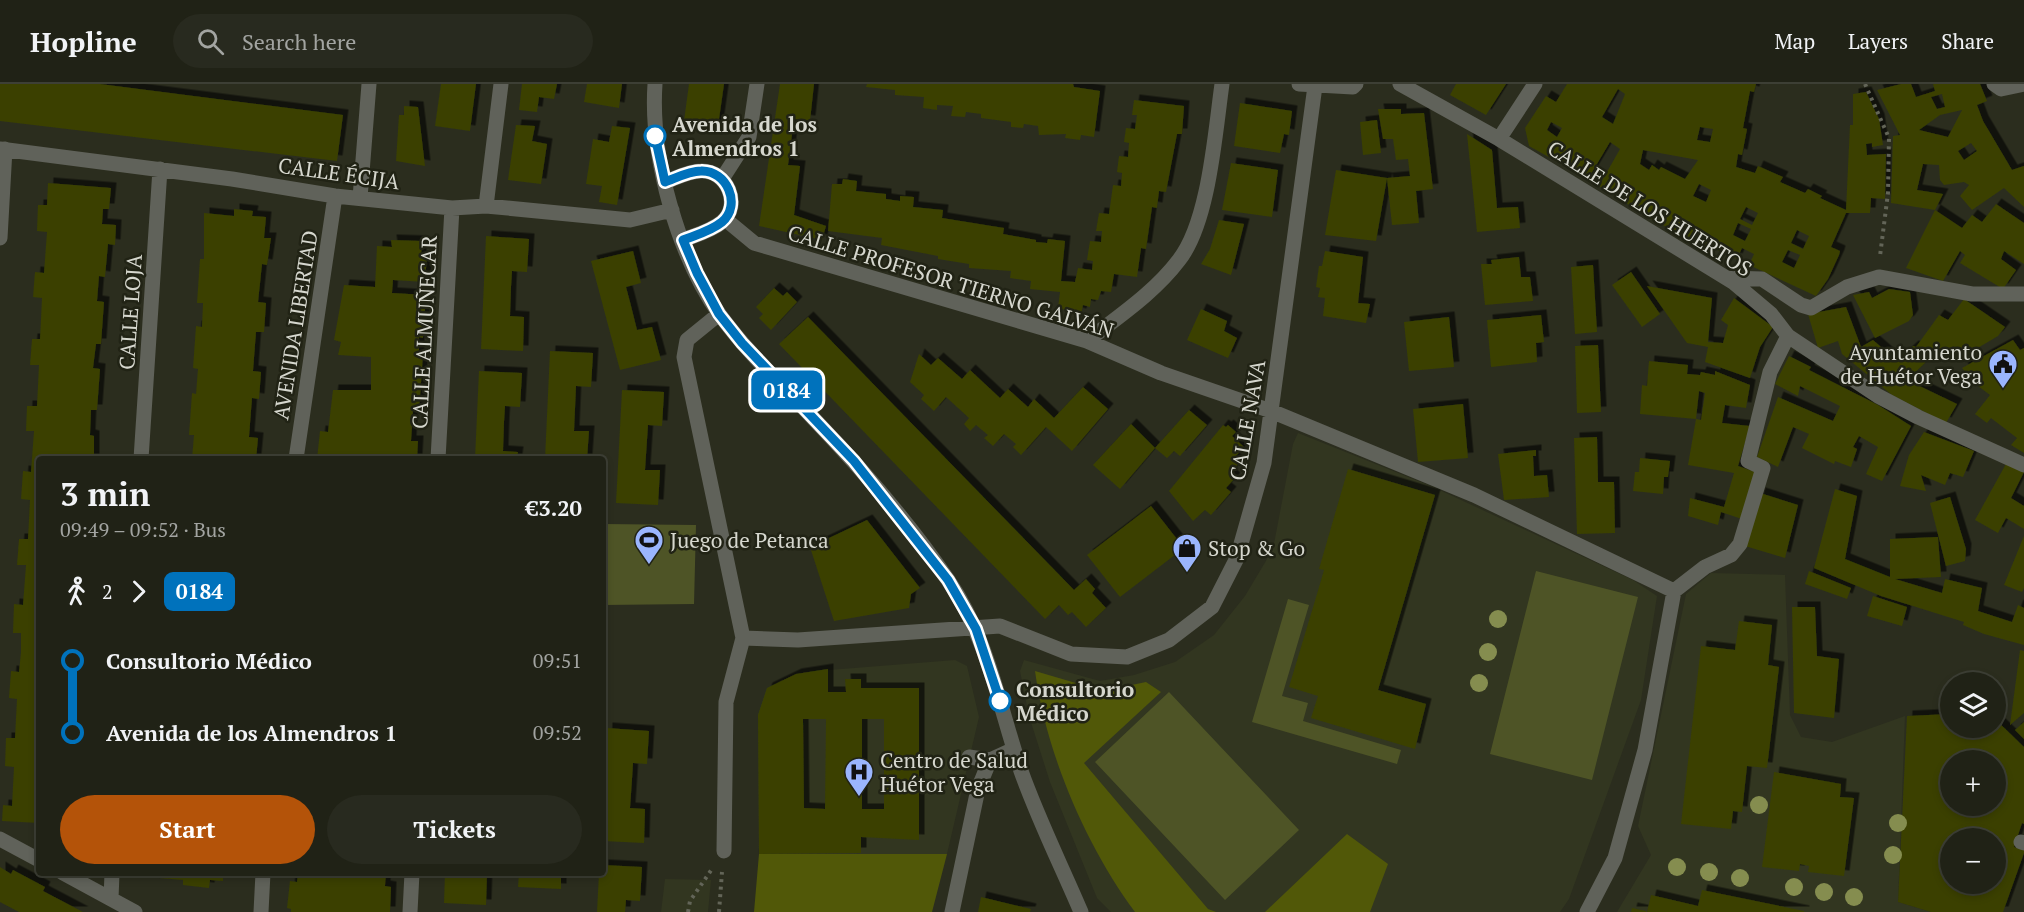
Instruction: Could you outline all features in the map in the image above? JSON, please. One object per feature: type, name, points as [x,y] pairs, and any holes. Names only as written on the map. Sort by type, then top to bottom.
[{"type":"street","points":[[360,198],[369,84]]},
{"type":"street","points":[[486,206],[501,84]]},
{"type":"street","points":[[655,84],[653,116],[665,182],[672,210],[697,273],[719,314],[742,343],[854,461],[948,580],[976,629],[988,658],[1014,749],[1081,912]]},
{"type":"street","points":[[722,179],[749,137],[757,84]]},
{"type":"street","points":[[1087,341],[1154,289],[1180,259],[1190,242],[1202,206],[1222,84]]},
{"type":"street","points":[[1299,84],[1353,87],[1356,84]]},
{"type":"street","name":"CALLE DE LOS HUERTOS","points":[[1400,84],[1499,139],[1728,279],[1771,314],[1788,336],[1878,396],[2024,465]]},
{"type":"street","points":[[1499,139],[1535,84]]},
{"type":"street","points":[[1997,86],[2024,84]]},
{"type":"street","name":"CALLE NAVA","points":[[744,638],[798,640],[1000,626],[1071,654],[1127,657],[1169,640],[1212,607],[1237,558],[1264,463],[1315,86]]},
{"type":"street","points":[[0,238],[3,149]]},
{"type":"street","name":"CALLE ÉCIJA","points":[[3,149],[160,169],[335,196],[452,208],[486,206],[630,220],[672,210]]},
{"type":"street","name":"CALLE LOJA","points":[[141,456],[160,169]]},
{"type":"street","points":[[665,182],[701,171],[716,174],[722,179],[731,195],[730,208],[725,219],[716,226],[683,240]]},
{"type":"street","name":"AVENIDA LIBERTAD","points":[[296,456],[335,196]]},
{"type":"street","name":"CALLE ALMUÑECAR","points":[[438,456],[452,208]]},
{"type":"street","name":"CALLE PROFESOR TIERNO GALVÁN","points":[[725,219],[754,243],[1087,341],[1161,373],[1272,411],[1474,495],[1674,591]]},
{"type":"street","points":[[1728,279],[1762,279],[1801,305],[1811,308],[1847,287],[1879,277],[1972,294],[2024,294]]},
{"type":"street","points":[[719,314],[687,340],[684,357],[744,638],[726,702],[724,851]]},
{"type":"street","points":[[1587,912],[1615,858],[1645,750],[1674,591],[1705,567],[1731,555],[1740,544],[1763,468],[1748,461],[1770,372],[1788,336]]},
{"type":"street","points":[[969,757],[990,760],[1014,749]]},
{"type":"street","points":[[952,912],[978,789],[990,760]]},
{"type":"street","points":[[0,839],[36,858]]},
{"type":"street","points":[[69,876],[135,912]]},
{"type":"street","points":[[111,899],[112,876]]},
{"type":"street","points":[[261,912],[263,876]]},
{"type":"street","points":[[410,912],[412,876]]},
{"type":"path","points":[[1866,84],[1889,138],[1888,193],[1881,241],[1879,277]]},
{"type":"path","points":[[688,912],[690,901],[724,851]]},
{"type":"path","points":[[719,912],[724,851]]},
{"type":"shaded area","points":[[1298,433],[1433,487],[1633,580],[1657,596],[1641,700],[1569,899],[1560,912],[1111,912],[1097,898],[1050,782],[1029,716],[1020,671],[1024,660],[1100,681],[1134,675],[1175,662],[1214,635],[1245,596],[1273,549],[1293,444]]},
{"type":"shaded area","points":[[1711,573],[1785,575],[1790,715],[1801,737],[1832,742],[1905,716],[1898,902],[1931,912],[1617,912],[1651,855],[1638,826],[1686,594]]},
{"type":"shaded area","name":"Centro de Salud Huétor Vega","points":[[955,660],[967,666],[979,717],[947,854],[759,854],[758,715],[767,688],[804,672]]},
{"type":"shaded area","points":[[665,879],[711,880],[708,912],[661,912]]},
{"type":"green space","name":"Juego de Petanca","points":[[606,524],[696,525],[694,604],[606,605]]},
{"type":"green space","points":[[1536,571],[1638,597],[1592,780],[1490,754]]},
{"type":"green space","points":[[1288,599],[1309,605],[1282,696],[1308,703],[1303,721],[1401,750],[1397,764],[1252,722]]},
{"type":"green space","points":[[1035,671],[1103,691],[1146,682],[1161,692],[1084,763],[1208,909],[1216,912],[1135,912],[1100,858],[1071,798],[1048,734]]},
{"type":"green space","points":[[1169,692],[1299,830],[1225,900],[1095,762]]},
{"type":"green space","points":[[1347,834],[1388,864],[1370,912],[1265,912]]},
{"type":"green space","points":[[759,854],[947,854],[932,912],[754,912]]},
{"type":"building","points":[[0,84],[100,84],[343,115],[337,161],[0,121]]},
{"type":"building","points":[[441,84],[476,84],[470,131],[435,126]]},
{"type":"building","points":[[522,84],[557,84],[554,99],[539,97],[537,112],[519,110]]},
{"type":"building","points":[[587,84],[622,84],[619,108],[584,102]]},
{"type":"building","points":[[689,84],[724,84],[718,126],[684,121]]},
{"type":"building","points":[[780,84],[814,84],[810,121],[794,119],[788,165],[800,166],[794,215],[826,226],[822,240],[759,226]]},
{"type":"building","points":[[867,84],[1073,84],[1074,87],[1100,91],[1094,137],[1081,135],[1080,140],[1065,138],[1066,134],[1039,135],[1038,126],[1024,124],[1023,128],[1011,127],[1011,122],[981,118],[981,114],[966,112],[965,117],[951,116],[953,106],[937,105],[937,110],[923,108],[924,97],[895,95],[895,90],[866,87]]},
{"type":"building","points":[[1456,84],[1506,84],[1486,115],[1450,95]]},
{"type":"building","points":[[1567,84],[1756,84],[1754,92],[1750,91],[1743,128],[1747,129],[1742,155],[1738,154],[1736,167],[1755,173],[1758,166],[1783,177],[1780,182],[1805,193],[1808,189],[1822,196],[1820,198],[1846,210],[1850,125],[1853,125],[1853,94],[1866,92],[1879,119],[1883,145],[1872,147],[1872,143],[1866,144],[1867,155],[1886,154],[1885,199],[1871,198],[1870,213],[1846,213],[1831,247],[1840,251],[1839,255],[1828,279],[1816,296],[1749,265],[1754,254],[1742,248],[1737,259],[1658,223],[1599,186],[1620,149],[1610,142],[1588,179],[1529,146],[1525,128],[1546,96],[1556,102]],"holes":[[[1618,89],[1625,94],[1613,124],[1602,117]],[[1551,122],[1562,128],[1557,137],[1547,130]],[[1700,127],[1713,129],[1710,142],[1697,140]],[[1643,150],[1698,160],[1685,179],[1661,167],[1659,170],[1652,165],[1649,170],[1640,164]],[[1699,184],[1711,190],[1706,202],[1693,196]],[[1746,207],[1758,213],[1752,225],[1740,219]],[[1738,223],[1751,229],[1745,241],[1733,235]],[[1797,230],[1809,236],[1803,249],[1791,243]],[[1788,250],[1800,255],[1794,268],[1782,262]]]},
{"type":"building","points":[[1911,84],[1916,97],[1935,91],[1933,84],[1980,84],[1987,101],[1977,105],[1983,121],[2012,170],[2024,166],[2024,207],[2004,188],[1972,210],[1960,196],[1969,185],[1964,182],[1944,185],[1940,180],[1939,165],[1923,164],[1917,190],[1943,194],[1935,210],[1891,203],[1893,136],[1900,135],[1877,90]],"holes":[[[1942,94],[1945,107],[1937,109],[1931,97]],[[1962,110],[1948,137],[1919,130],[1940,115]],[[1971,143],[1977,151],[1964,160],[1958,151]]]},
{"type":"building","points":[[1134,100],[1184,106],[1182,134],[1177,134],[1166,192],[1159,191],[1157,208],[1152,207],[1146,249],[1141,248],[1137,277],[1114,274],[1111,292],[1101,291],[1098,300],[1091,299],[1090,307],[1083,305],[1081,314],[1058,308],[1060,292],[1030,289],[1031,281],[1010,278],[1011,271],[969,268],[969,264],[881,245],[882,238],[828,231],[832,184],[842,184],[843,179],[857,181],[856,191],[886,194],[886,199],[900,201],[900,196],[914,197],[913,207],[943,210],[942,218],[1004,228],[1003,234],[1036,240],[1036,242],[1047,243],[1048,239],[1065,241],[1061,281],[1075,282],[1078,268],[1092,270],[1093,261],[1087,260],[1090,241],[1101,242],[1102,231],[1096,231],[1099,213],[1109,214],[1113,185],[1121,186],[1122,173],[1117,172],[1119,156],[1128,157],[1129,143],[1124,142],[1126,128],[1135,129],[1137,115],[1132,115]]},
{"type":"building","points":[[1240,103],[1292,111],[1289,135],[1284,134],[1280,153],[1234,146]]},
{"type":"building","points":[[404,106],[418,107],[425,166],[396,161],[399,115],[404,115]]},
{"type":"building","points":[[1378,109],[1401,109],[1401,114],[1424,113],[1433,189],[1416,191],[1419,223],[1392,225],[1387,178],[1410,176],[1408,159],[1396,160],[1393,139],[1383,139]]},
{"type":"building","points":[[1377,120],[1381,153],[1363,155],[1360,122]]},
{"type":"building","points":[[516,125],[535,126],[532,141],[547,144],[541,184],[508,180]]},
{"type":"building","points":[[612,126],[630,128],[617,205],[599,202],[602,186],[586,184],[593,139],[609,142]]},
{"type":"building","points":[[1467,134],[1492,150],[1497,208],[1518,207],[1520,228],[1477,232]]},
{"type":"building","points":[[1231,163],[1278,170],[1272,217],[1222,210]]},
{"type":"building","points":[[1336,170],[1387,178],[1376,241],[1325,235]]},
{"type":"building","points":[[48,183],[111,188],[109,209],[103,209],[102,224],[116,225],[115,245],[108,244],[105,277],[99,276],[97,301],[104,302],[101,344],[96,344],[93,368],[100,369],[97,410],[91,410],[90,435],[94,436],[94,456],[36,456],[36,823],[2,821],[3,805],[12,806],[14,767],[5,766],[6,738],[15,738],[17,699],[9,698],[11,671],[19,672],[21,652],[21,633],[13,633],[14,604],[23,605],[26,565],[17,565],[19,539],[28,539],[30,500],[21,499],[23,471],[31,472],[34,431],[26,431],[27,406],[37,406],[39,365],[30,365],[32,339],[40,339],[42,298],[33,297],[35,272],[44,273],[47,232],[37,231],[38,205],[47,205]]},
{"type":"building","points":[[1996,204],[2024,223],[2024,264],[2004,251],[2001,259],[2016,270],[2003,289],[1960,263],[1965,255],[1960,251],[1943,281],[1906,268],[1935,210],[1962,228],[1972,215],[1982,222]]},
{"type":"building","points":[[234,209],[253,211],[252,216],[266,217],[264,238],[271,238],[267,265],[262,264],[258,302],[266,303],[264,332],[256,332],[253,371],[261,372],[259,399],[252,398],[249,437],[258,438],[256,456],[192,456],[194,435],[189,435],[192,393],[196,394],[198,369],[193,368],[196,326],[202,327],[203,303],[197,303],[200,259],[204,259],[204,213],[234,216]]},
{"type":"building","points":[[1219,220],[1244,224],[1231,275],[1201,264],[1210,249]]},
{"type":"building","points":[[486,236],[529,239],[527,272],[512,271],[511,287],[510,316],[524,317],[523,351],[481,349]]},
{"type":"building","points":[[391,240],[422,241],[421,256],[427,256],[425,282],[393,280],[392,293],[426,295],[423,338],[419,337],[419,354],[423,354],[419,411],[413,411],[411,441],[418,441],[417,456],[317,456],[320,431],[328,432],[333,390],[371,390],[371,357],[338,355],[341,342],[334,340],[344,285],[375,287],[377,246],[392,247]]},
{"type":"building","points":[[633,251],[641,283],[626,287],[637,330],[652,327],[661,360],[620,370],[591,261]]},
{"type":"building","points":[[1325,251],[1363,257],[1358,303],[1370,304],[1366,323],[1323,316],[1325,298],[1318,297],[1320,288],[1316,287],[1319,266],[1322,266]]},
{"type":"building","points":[[1519,257],[1521,277],[1530,277],[1533,301],[1485,305],[1481,264],[1492,264],[1491,260]]},
{"type":"building","points":[[1593,265],[1597,332],[1575,334],[1571,267]]},
{"type":"building","points":[[1631,272],[1660,314],[1642,327],[1612,285]]},
{"type":"building","points":[[1647,286],[1712,298],[1708,342],[1723,343],[1728,325],[1721,320],[1734,298],[1773,327],[1760,347],[1750,378],[1705,362],[1708,347],[1687,343]]},
{"type":"building","points":[[774,288],[783,296],[787,292],[797,302],[771,330],[759,318],[763,314],[756,307]]},
{"type":"building","points":[[1889,289],[1910,292],[1913,315],[1909,321],[1875,338],[1853,295],[1869,292],[1872,298]]},
{"type":"building","points":[[1964,299],[2005,327],[1998,336],[1966,355],[1952,356],[1934,347],[1925,363],[1907,380],[1957,404],[1946,423],[1892,395],[1842,354],[1838,341],[1818,348],[1808,314],[1846,307],[1861,347],[1873,340],[1897,361],[1913,346],[1916,347],[1939,315],[1948,320]]},
{"type":"building","points":[[1201,309],[1227,321],[1224,331],[1237,338],[1228,358],[1187,340]]},
{"type":"building","points":[[1541,315],[1544,342],[1536,343],[1537,362],[1491,367],[1487,320]]},
{"type":"building","points":[[808,317],[1074,590],[1086,579],[1095,589],[1092,593],[1106,608],[1086,627],[1072,612],[1068,615],[1059,605],[1045,619],[779,344]]},
{"type":"building","points":[[1449,317],[1454,367],[1409,371],[1404,322]]},
{"type":"building","name":"Ayuntamiento de Huétor Vega","points":[[2013,340],[2020,350],[2024,348],[2024,453],[2011,445],[2017,438],[1991,418],[1987,423],[1975,414],[1990,395],[1974,383],[1962,368]]},
{"type":"building","points":[[1598,345],[1601,412],[1577,413],[1575,346]]},
{"type":"building","points":[[550,351],[593,353],[591,387],[576,386],[574,431],[589,431],[587,456],[545,456]]},
{"type":"building","points":[[919,354],[931,365],[938,358],[962,379],[970,370],[1000,398],[1008,389],[1028,407],[1034,399],[1054,418],[1083,387],[1108,409],[1072,451],[1046,427],[1021,455],[1013,447],[1016,444],[1004,434],[993,446],[984,438],[988,435],[976,425],[970,431],[964,424],[969,418],[946,397],[934,411],[921,399],[924,395],[910,382]]},
{"type":"building","points":[[1789,356],[1811,367],[1809,370],[1878,405],[1911,426],[1882,481],[1866,474],[1878,447],[1859,436],[1853,447],[1857,449],[1851,467],[1835,461],[1834,464],[1802,448],[1809,434],[1793,427],[1778,467],[1757,457],[1778,397],[1833,421],[1840,406],[1800,386],[1798,396],[1775,384]]},
{"type":"building","points":[[1649,361],[1688,365],[1687,374],[1700,375],[1701,372],[1715,375],[1715,371],[1750,385],[1746,408],[1725,405],[1722,423],[1750,426],[1738,466],[1758,473],[1742,519],[1721,512],[1718,525],[1688,516],[1690,498],[1724,507],[1734,473],[1688,465],[1696,419],[1640,414],[1642,385],[1647,386]],"holes":[[[1699,391],[1705,393],[1701,420],[1696,419]]]},
{"type":"building","points":[[479,371],[522,373],[520,407],[505,406],[504,422],[503,451],[518,452],[517,456],[475,456]]},
{"type":"building","points":[[622,390],[664,392],[662,426],[648,425],[645,470],[660,470],[658,505],[616,503]]},
{"type":"building","points":[[1463,404],[1468,458],[1418,462],[1413,409]]},
{"type":"building","points":[[1189,410],[1207,425],[1180,456],[1174,451],[1167,458],[1155,448]]},
{"type":"building","points":[[1131,424],[1155,448],[1120,489],[1093,465]]},
{"type":"building","points":[[1223,425],[1226,427],[1228,425],[1236,432],[1232,436],[1244,447],[1234,458],[1240,462],[1230,474],[1235,478],[1226,488],[1231,492],[1211,515],[1205,510],[1193,521],[1169,491]]},
{"type":"building","points":[[1924,432],[1974,451],[1963,477],[1950,473],[1945,485],[1921,475],[1926,491],[1900,486],[1909,455]]},
{"type":"building","points":[[1597,437],[1598,482],[1614,482],[1615,533],[1577,534],[1574,438]]},
{"type":"building","points":[[1536,450],[1536,456],[1533,456],[1534,476],[1547,475],[1549,497],[1504,500],[1498,454]]},
{"type":"building","points":[[1640,458],[1670,461],[1668,477],[1664,477],[1663,494],[1633,491],[1635,472],[1639,472]]},
{"type":"building","points":[[2007,462],[2024,472],[2011,498],[2024,506],[2024,529],[2006,518],[1998,533],[1975,520]]},
{"type":"building","points":[[1348,469],[1435,495],[1378,690],[1426,704],[1415,749],[1311,718],[1318,696],[1289,687],[1324,570],[1319,569]]},
{"type":"building","points":[[1835,489],[1857,496],[1845,559],[1890,577],[1890,539],[1938,537],[1941,577],[1895,579],[1942,593],[1945,579],[1982,588],[1978,611],[2012,622],[2018,605],[2024,608],[2024,645],[1984,634],[1963,625],[1964,622],[1881,596],[1814,568]]},
{"type":"building","points":[[1760,493],[1798,505],[1785,558],[1745,546]]},
{"type":"building","points":[[1950,497],[1966,549],[1965,561],[1946,566],[1930,503]]},
{"type":"building","points":[[1151,506],[1184,548],[1120,597],[1087,555]]},
{"type":"building","points":[[867,520],[920,588],[911,594],[909,608],[834,621],[810,547]]},
{"type":"building","points":[[2024,536],[2024,588],[2022,592],[2004,585]]},
{"type":"building","points":[[1809,571],[1851,588],[1847,599],[1805,584]]},
{"type":"building","points":[[1873,596],[1907,607],[1902,626],[1867,616]]},
{"type":"building","points":[[1792,607],[1815,607],[1817,656],[1839,659],[1834,718],[1794,713]]},
{"type":"building","points":[[1739,621],[1772,625],[1768,665],[1779,667],[1767,768],[1747,766],[1742,812],[1733,811],[1731,829],[1681,824],[1701,646],[1735,650]]},
{"type":"building","points":[[2020,650],[2024,651],[2024,713],[2010,725]]},
{"type":"building","points":[[828,669],[828,692],[846,692],[845,679],[861,679],[861,688],[919,688],[919,840],[861,837],[861,853],[759,854],[758,715],[767,688],[796,674]],"holes":[[[803,719],[826,719],[825,809],[804,808]],[[862,719],[884,719],[884,809],[862,809]]]},
{"type":"building","points":[[1940,714],[1940,738],[2006,738],[2006,730],[2024,747],[2024,824],[2022,823],[2014,847],[2024,850],[2024,853],[2003,912],[1931,912],[1898,902],[1907,716]]},
{"type":"building","points":[[2024,722],[2024,739],[2015,730]]},
{"type":"building","points":[[607,728],[649,731],[647,764],[633,763],[630,808],[645,809],[644,843],[606,841]]},
{"type":"building","points":[[1774,772],[1841,784],[1840,797],[1854,798],[1844,876],[1808,872],[1809,866],[1800,864],[1799,871],[1762,867]]},
{"type":"building","points":[[606,865],[642,867],[640,901],[626,900],[625,912],[597,912],[599,876],[606,876]]},
{"type":"building","points":[[0,867],[11,874],[13,870],[45,887],[43,891],[83,912],[19,912],[0,902]]},
{"type":"building","points":[[159,876],[223,876],[223,881],[210,880],[209,888],[183,885],[183,880],[159,878]]},
{"type":"building","points":[[298,876],[386,876],[385,886],[391,887],[390,912],[291,912],[291,909],[287,908],[290,881],[297,882]]},
{"type":"building","points":[[445,876],[487,876],[486,905],[444,903]]},
{"type":"building","points":[[519,876],[561,876],[561,889],[518,887]]},
{"type":"building","points":[[1702,890],[1804,912],[1647,912],[1651,895],[1698,906]]},
{"type":"building","points":[[981,897],[1031,909],[1030,912],[978,912]]},
{"type":"building","points":[[1632,908],[1646,911],[1646,912],[1631,912]]},
{"type":"bus line","name":"0184","points":[[655,136],[665,182],[693,172],[708,172],[722,179],[731,195],[730,208],[722,222],[683,240],[697,273],[719,314],[742,343],[854,461],[948,580],[976,629],[988,658],[1000,701]]},
{"type":"place","name":"Avenida de los Almendros 1","points":[[655,136]]},
{"type":"place","name":"Ayuntamiento de Huétor Vega","points":[[2003,390]]},
{"type":"place","name":"Juego de Petanca","points":[[649,566]]},
{"type":"place","name":"Stop & Go","points":[[1187,574]]},
{"type":"place","name":"Consultorio Médico","points":[[1000,701]]},
{"type":"place","name":"Centro de Salud Huétor Vega","points":[[859,798]]}]
